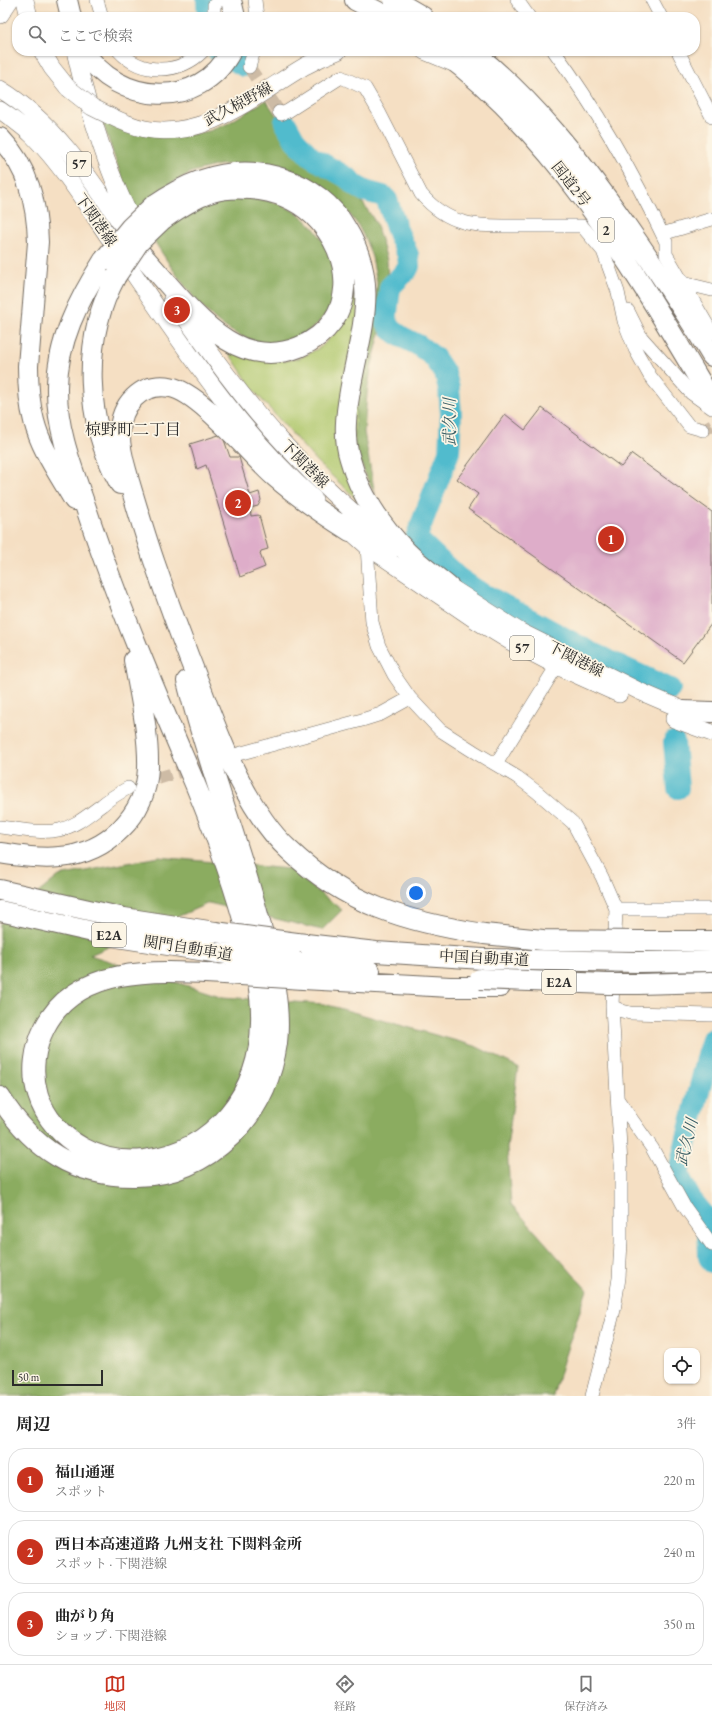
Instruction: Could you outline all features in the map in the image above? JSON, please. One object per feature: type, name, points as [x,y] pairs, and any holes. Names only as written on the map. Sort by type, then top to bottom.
[{"type":"highway","points":[[66,0],[70,12]]},
{"type":"highway","points":[[231,0],[234,12]]},
{"type":"highway","points":[[355,0],[378,12]]},
{"type":"highway","points":[[394,0],[414,12]]},
{"type":"highway","points":[[87,56],[90,61],[115,82],[127,88],[149,94],[172,94],[196,86],[216,71],[227,56]]},
{"type":"highway","name":"国道2号","points":[[447,56],[498,99],[558,166],[619,249],[643,285],[712,401]]},
{"type":"highway","name":"国道2号","points":[[478,56],[496,71],[544,119],[583,167],[646,253],[712,356]]},
{"type":"highway","points":[[0,138],[13,153],[24,171],[35,202],[38,242],[28,366],[28,386],[34,421],[48,454],[95,536]]},
{"type":"highway","points":[[140,521],[109,460],[102,442],[94,403],[92,364],[97,324],[108,290],[158,213],[183,187],[198,180],[216,175],[254,172],[273,175],[291,181],[308,190],[330,206],[343,222],[359,253],[364,268],[366,286],[364,323],[346,414],[346,443],[349,458],[360,487],[389,531],[407,551],[450,588]]},
{"type":"highway","points":[[142,255],[195,314],[226,340],[254,351],[280,353],[304,345],[316,338],[332,321],[342,300],[344,272],[341,258],[335,241],[324,226],[312,214],[282,195],[265,190],[229,188],[212,192],[179,208],[158,213],[130,228],[104,260],[89,283],[79,303],[65,339],[58,372],[57,392],[59,416],[65,445],[95,536],[128,627],[207,813],[232,881],[252,956],[260,998],[261,1021],[260,1043],[249,1084],[229,1115],[206,1137],[172,1154],[137,1161],[118,1160],[102,1156],[71,1142],[48,1117],[40,1102],[35,1086],[34,1068],[40,1035],[48,1019],[58,1006],[85,987],[104,980],[126,975],[184,972],[224,974],[301,971],[450,987],[608,984]]},
{"type":"highway","points":[[350,531],[316,509],[274,476],[210,412],[190,396],[171,387],[160,386],[151,388],[142,391],[134,397],[124,412],[120,422],[121,451],[140,521],[169,605],[224,748],[238,778],[269,828],[286,848],[327,882],[369,905],[422,923],[484,934],[544,940],[712,941]]},
{"type":"highway","points":[[0,1097],[18,1124],[30,1137],[60,1158],[92,1171],[109,1175],[146,1176],[164,1174],[180,1169],[211,1153],[234,1133],[251,1114],[268,1080],[274,1061],[278,1019],[276,997],[268,954],[247,874],[204,744],[169,605]]},
{"type":"highway","points":[[0,853],[42,858],[78,854],[94,848],[117,833],[136,811],[142,799],[146,785],[148,755],[128,627]]},
{"type":"highway","points":[[682,711],[712,712]]},
{"type":"highway","name":"関門自動車道","points":[[0,890],[124,918],[256,938]]},
{"type":"highway","name":"関門自動車道","points":[[0,911],[111,936],[259,958]]},
{"type":"highway","name":"中国自動車道","points":[[256,938],[376,952],[483,959],[638,962],[712,961]]},
{"type":"highway","name":"中国自動車道","points":[[259,958],[301,971],[416,974],[480,979],[608,984],[712,982]]},
{"type":"main road","points":[[0,15],[10,0]]},
{"type":"main road","points":[[25,0],[28,12]]},
{"type":"main road","points":[[66,0],[67,12]]},
{"type":"main road","name":"武久椋野線","points":[[45,56],[52,68],[68,88],[92,107],[128,125],[146,129],[182,129],[200,124],[238,108],[306,65],[327,56]]},
{"type":"main road","points":[[75,56],[94,121],[127,209],[147,247],[178,294],[207,350]]},
{"type":"main road","points":[[436,56],[452,63],[474,78]]},
{"type":"main road","name":"下関港線","points":[[0,89],[22,104],[56,136],[102,196],[207,350],[258,414],[317,478],[380,536],[415,564],[450,588],[519,631],[561,660],[677,720],[712,733]]},
{"type":"main road","name":"下関港線","points":[[0,110],[32,135],[46,150],[77,191],[192,358],[239,419],[281,466],[307,492],[367,546],[477,621],[513,643],[561,660],[639,691],[682,711],[712,721]]},
{"type":"street","points":[[97,0],[101,12]]},
{"type":"street","points":[[214,12],[214,6],[219,0]]},
{"type":"street","points":[[255,0],[257,12]]},
{"type":"street","points":[[517,0],[525,12]]},
{"type":"street","points":[[652,0],[658,12]]},
{"type":"street","points":[[125,56],[144,68],[164,69],[185,64],[196,56]]},
{"type":"street","points":[[249,67],[252,56]]},
{"type":"street","points":[[558,56],[606,128],[666,242],[666,254],[712,333]]},
{"type":"street","points":[[681,56],[712,117]]},
{"type":"street","points":[[279,112],[281,114],[288,111],[341,77],[365,88],[422,194],[429,203],[440,212],[474,226],[582,226],[602,250],[618,292],[642,337],[691,393],[712,408]]},
{"type":"street","points":[[662,234],[712,219]]},
{"type":"street","points":[[683,283],[712,290]]},
{"type":"street","points":[[618,292],[624,321],[634,349],[650,376],[689,426],[703,430]]},
{"type":"street","points":[[367,546],[372,622],[379,646],[394,675],[410,698],[429,719],[452,738],[496,764],[538,792],[573,823],[602,877],[616,909],[612,1006],[621,1165],[621,1242],[619,1278],[614,1310],[592,1396]]},
{"type":"street","points":[[496,764],[561,660]]},
{"type":"street","points":[[238,754],[381,714],[410,698]]},
{"type":"street","points":[[0,827],[41,831],[59,830],[88,816],[128,788]]},
{"type":"street","points":[[616,909],[712,909]]},
{"type":"street","points":[[612,1006],[630,1013],[712,1015]]},
{"type":"street","points":[[618,1100],[652,1148],[684,1206],[712,1245]]},
{"type":"green space","points":[[266,100],[280,121],[284,124],[302,153],[309,159],[340,176],[357,194],[376,223],[387,260],[388,280],[394,286],[388,322],[380,333],[371,368],[364,432],[375,494],[365,474],[355,445],[356,404],[373,330],[377,282],[372,257],[358,225],[334,197],[250,163],[219,165],[192,172],[161,189],[135,211],[126,190],[102,121],[183,136],[209,131],[227,124]]},
{"type":"green space","points":[[228,198],[260,199],[283,205],[300,215],[309,223],[323,242],[332,263],[335,286],[334,297],[332,305],[325,315],[306,333],[293,339],[266,343],[252,340],[226,328],[214,318],[188,291],[153,239],[190,209]]},
{"type":"green space","points":[[357,262],[361,503],[317,462],[255,392],[227,350],[284,361],[300,358],[321,347],[338,330],[352,307]]},
{"type":"green space","points":[[159,857],[289,869],[342,910],[322,930],[209,903],[90,955],[223,997],[324,1004],[475,1046],[518,1067],[507,1148],[511,1204],[587,1290],[553,1396],[0,1396],[0,924],[59,876]]},
{"type":"building","points":[[542,408],[621,467],[632,454],[712,512],[712,623],[683,662],[468,509],[478,494],[457,479],[505,414],[525,430]]},
{"type":"building","points":[[222,434],[230,457],[239,457],[250,495],[259,492],[261,500],[258,506],[250,508],[251,516],[259,515],[268,549],[261,551],[260,554],[265,567],[240,577],[206,465],[197,469],[190,444]]},
{"type":"waterway","name":"武久川","points":[[207,0],[208,12]]},
{"type":"waterway","name":"武久川","points":[[227,56],[244,66]]},
{"type":"waterway","name":"武久川","points":[[285,122],[295,140],[311,157],[348,178],[354,185],[365,191],[383,196],[387,200],[397,230],[408,255],[409,266],[407,270],[390,287],[386,321],[392,330],[418,345],[434,357],[445,373],[449,389],[451,414],[449,452],[416,538],[457,577],[476,590],[592,653],[670,689]]},
{"type":"waterway","name":"武久川","points":[[674,742],[678,788]]},
{"type":"waterway","name":"武久川","points":[[712,1039],[678,1174],[690,1198],[704,1215],[708,1226],[709,1257],[712,1262]]},
{"type":"tunnel","points":[[249,67],[279,112]]},
{"type":"tunnel","points":[[703,430],[712,425]]},
{"type":"tunnel","points":[[140,784],[216,760]]},
{"type":"place","name":"曲がり角","points":[[177,310]]},
{"type":"place","name":"西日本高速道路 九州支社 下関料金所","points":[[238,503]]},
{"type":"place","name":"福山通運","points":[[611,539]]},
{"type":"district","name":"椋野町二丁目","points":[[133,429]]}]
